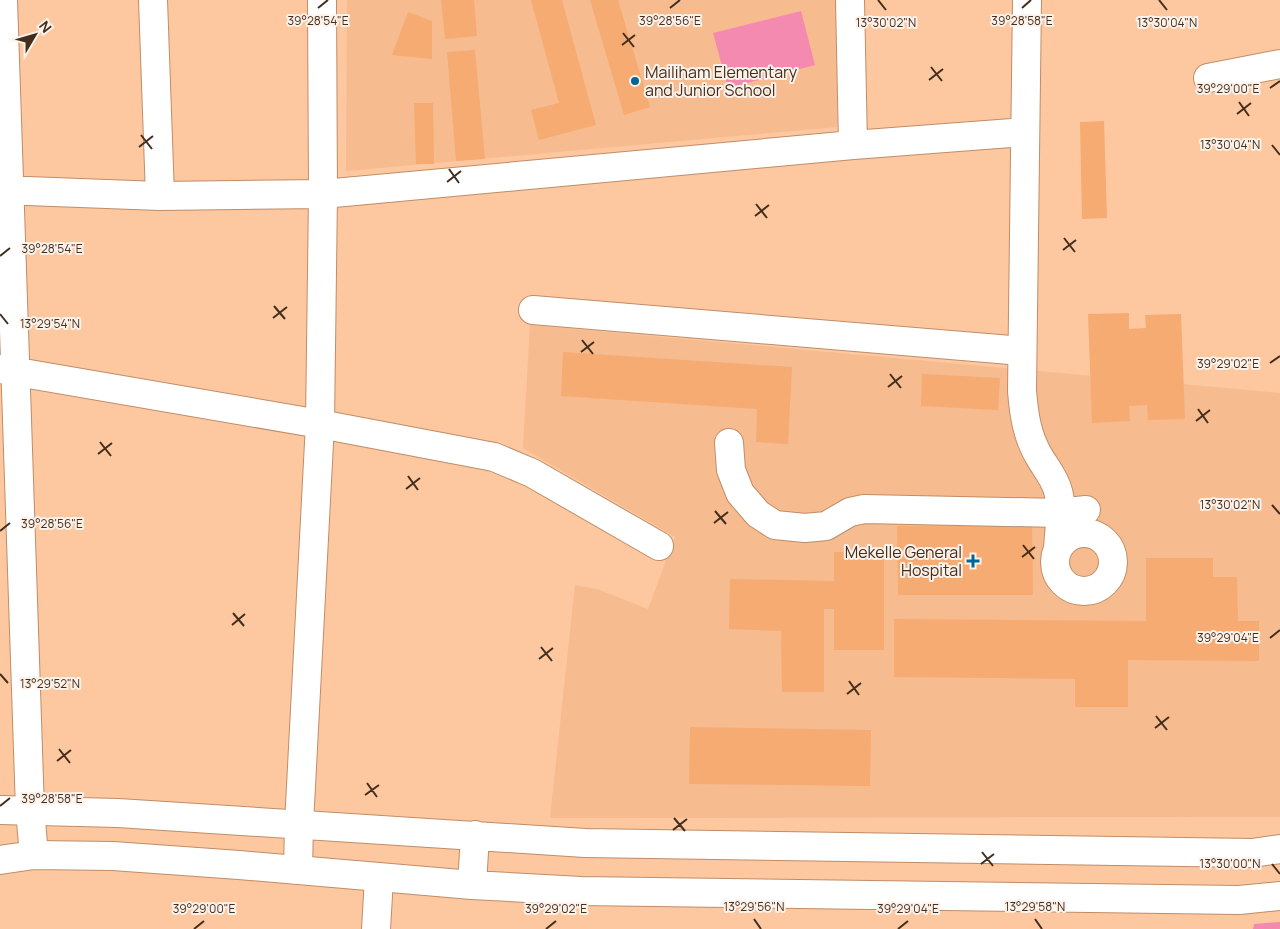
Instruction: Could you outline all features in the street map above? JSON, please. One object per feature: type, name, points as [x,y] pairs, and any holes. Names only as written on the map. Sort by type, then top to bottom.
[{"type":"street","points":[[3,0],[8,370],[30,810],[34,855]]},
{"type":"street","points":[[153,0],[160,196]]},
{"type":"street","points":[[298,870],[320,424],[323,194],[322,0]]},
{"type":"street","points":[[850,0],[853,145]]},
{"type":"street","points":[[1027,0],[1022,351],[1022,392],[1025,421],[1028,433],[1040,457],[1073,512],[1103,532],[1109,542],[1113,564],[1111,574],[1104,584],[1094,590],[1082,591],[1072,588],[1062,581],[1056,571],[1055,560],[1058,548],[1073,512]]},
{"type":"street","points":[[1208,78],[1280,64]]},
{"type":"street","points":[[5,190],[160,196],[323,194],[853,145],[1025,132]]},
{"type":"street","points":[[533,310],[1022,351]]},
{"type":"street","points":[[8,370],[320,424],[494,457],[532,473],[659,546]]},
{"type":"street","points":[[729,443],[731,470],[740,493],[758,514],[775,525],[805,528],[826,526],[850,512],[864,509],[1073,512]]},
{"type":"street","points":[[1058,548],[1064,540],[1074,534],[1086,532],[1097,535],[1106,542],[1112,552]]},
{"type":"street","points":[[0,810],[118,813],[585,843],[1252,853],[1280,850]]},
{"type":"street","points":[[472,885],[475,835]]},
{"type":"street","points":[[0,860],[34,855],[142,858],[472,885],[581,891],[1219,900],[1280,896]]},
{"type":"street","points":[[376,929],[379,878]]},
{"type":"shaded area","name":"Mailiham Elementary and Junior School","points":[[347,0],[837,0],[837,127],[346,171]]},
{"type":"shaded area","points":[[801,11],[815,65],[728,88],[713,33]]},
{"type":"shaded area","name":"Mekelle General Hospital","points":[[530,325],[1280,393],[1280,817],[550,818],[575,585],[597,589],[648,609],[675,537],[523,448]]},
{"type":"shaded area","points":[[1280,922],[1280,929],[1253,929],[1254,924]]},
{"type":"building","points":[[441,0],[474,0],[477,36],[445,39]]},
{"type":"building","points":[[531,0],[562,0],[596,125],[539,140],[531,110],[559,103]]},
{"type":"building","points":[[590,0],[618,0],[650,107],[624,115]]},
{"type":"building","points":[[408,12],[432,21],[432,59],[392,55]]},
{"type":"building","points":[[475,50],[485,159],[456,161],[447,52]]},
{"type":"building","points":[[414,103],[433,103],[434,164],[416,164]]},
{"type":"building","points":[[1104,121],[1107,218],[1082,219],[1080,122]]},
{"type":"building","points":[[1129,313],[1129,329],[1146,328],[1145,315],[1181,314],[1185,419],[1148,420],[1147,405],[1129,406],[1130,421],[1092,423],[1088,314]]},
{"type":"building","points":[[563,352],[792,367],[788,444],[756,442],[757,409],[561,396]]},
{"type":"building","points":[[922,374],[1000,378],[998,410],[921,406]]},
{"type":"building","points":[[1032,525],[1033,595],[898,595],[897,526]]},
{"type":"building","points":[[834,552],[884,552],[884,650],[834,650],[834,609],[824,609],[824,692],[782,692],[781,631],[729,629],[730,579],[834,581]]},
{"type":"building","points":[[1146,558],[1213,558],[1213,577],[1237,577],[1238,621],[1259,621],[1259,661],[1128,660],[1128,707],[1075,707],[1075,679],[894,677],[894,619],[1146,621]]},
{"type":"building","points":[[690,727],[871,730],[870,786],[689,784]]},
{"type":"place","name":"Mailiham Elementary and Junior School","points":[[635,81]]},
{"type":"place","name":"Mekelle General Hospital","points":[[973,561]]}]
